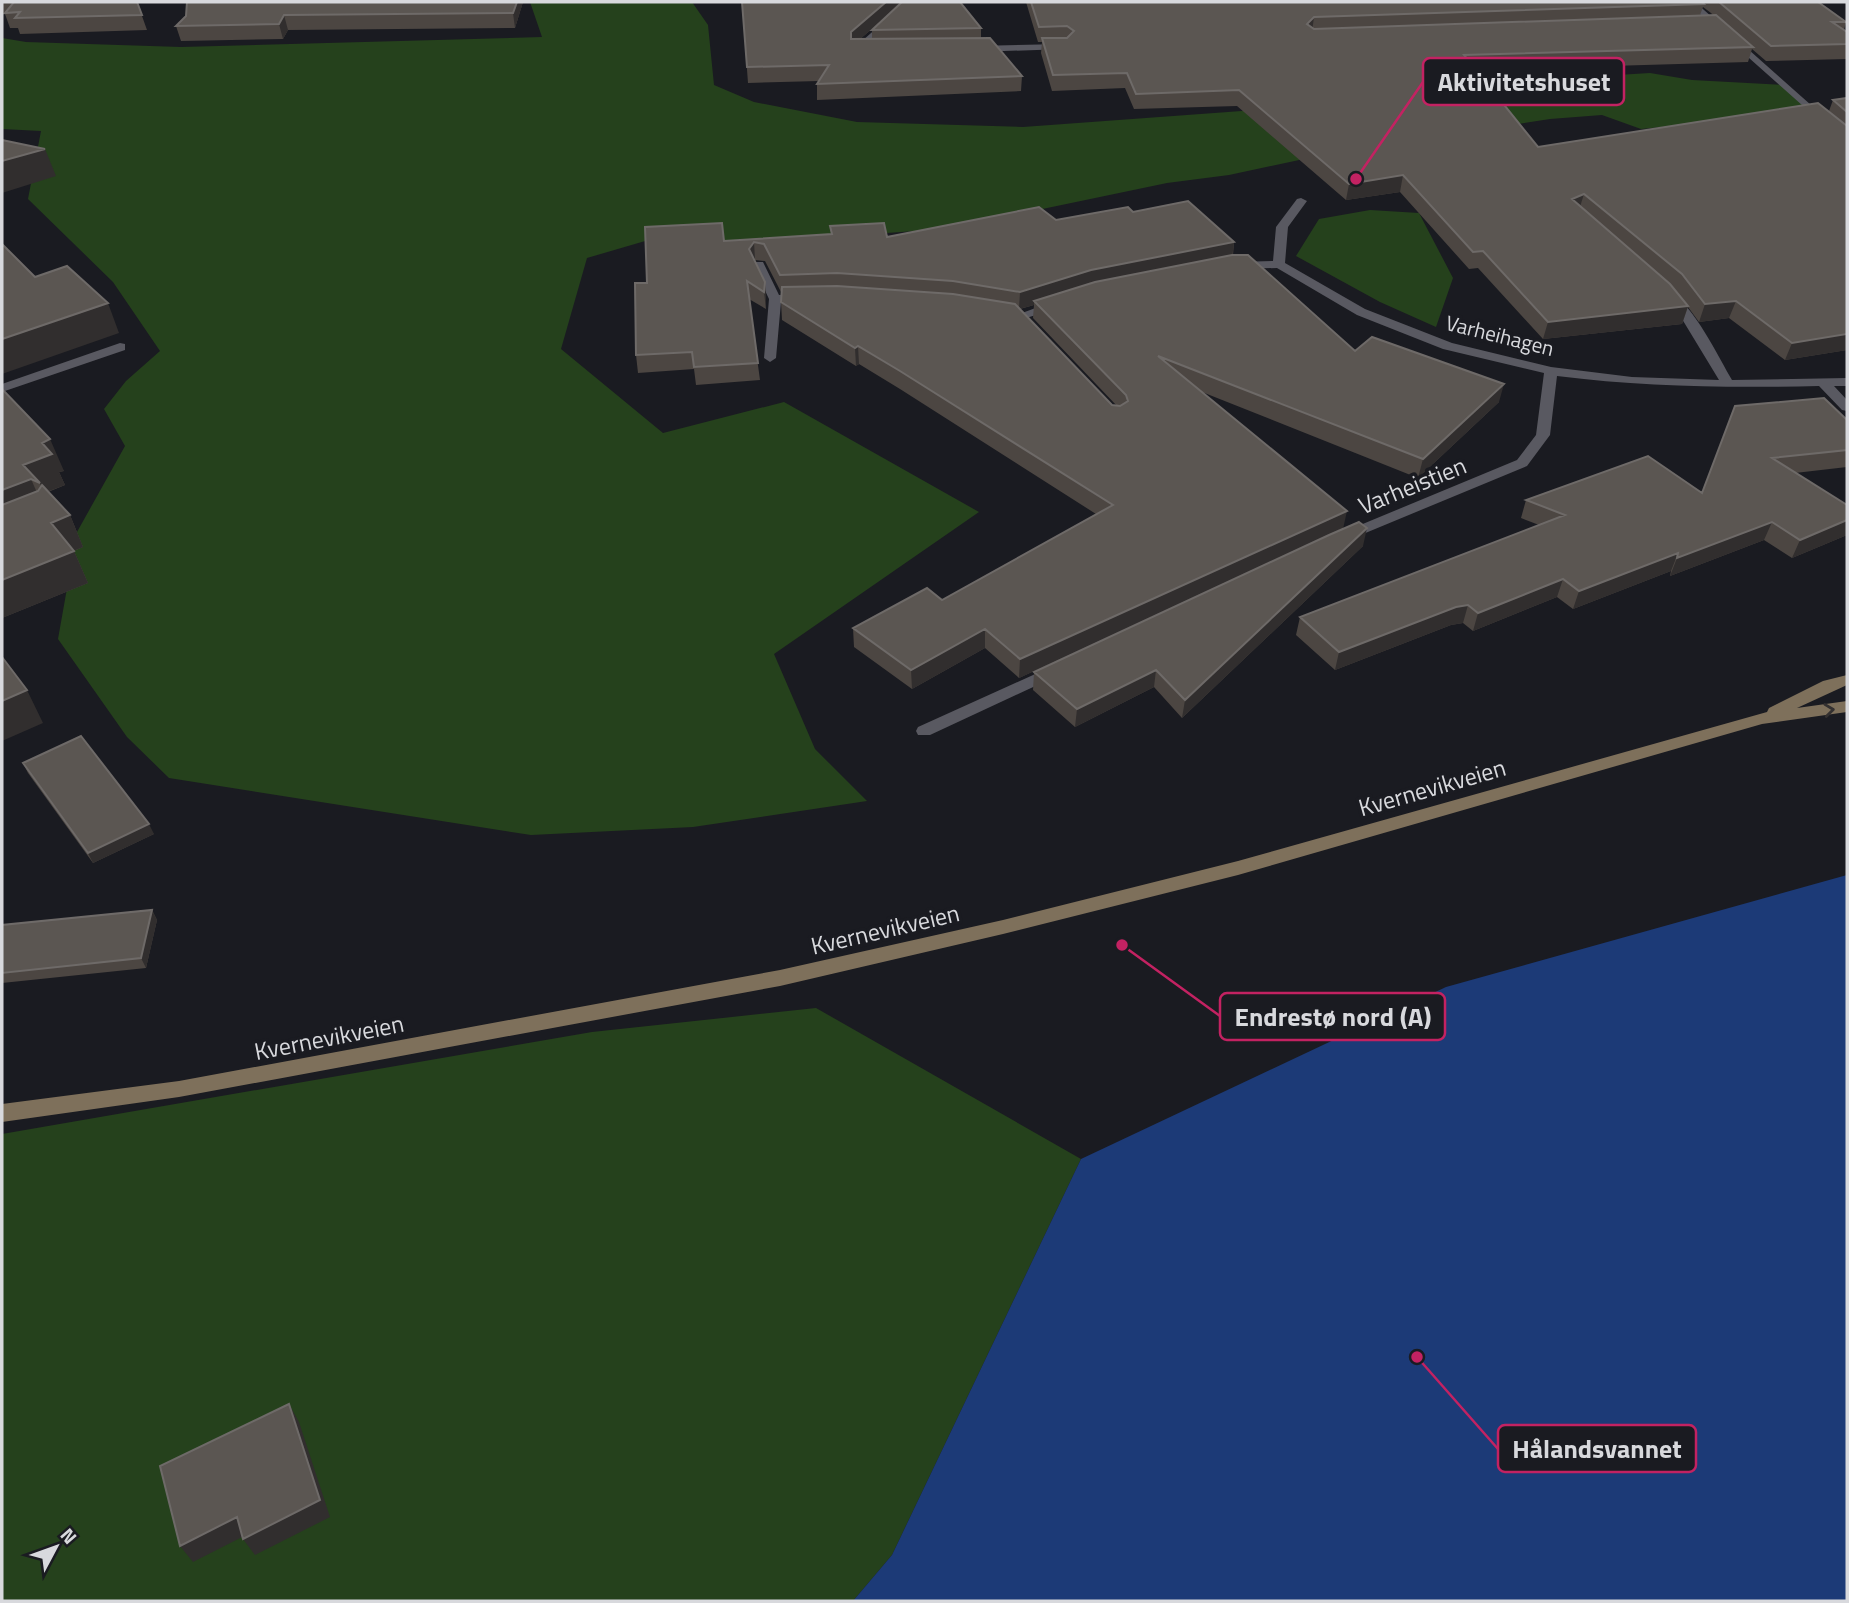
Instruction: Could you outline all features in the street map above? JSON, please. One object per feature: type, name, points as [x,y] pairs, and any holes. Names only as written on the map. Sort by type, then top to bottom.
[{"type":"main road","name":"Kvernevikveien","points":[[1762,718],[1829,685],[1847,680]]},
{"type":"main road","name":"Kvernevikveien","points":[[2,1113],[179,1089],[780,978],[1003,927],[1238,868],[1762,718],[1847,707]]},
{"type":"street","points":[[869,50],[856,51],[911,2]]},
{"type":"street","points":[[1690,2],[1847,142]]},
{"type":"street","points":[[1701,25],[1715,24]]},
{"type":"street","points":[[961,49],[1066,47]]},
{"type":"street","points":[[1229,266],[1279,264],[1282,227],[1301,201]]},
{"type":"street","name":"Varheihagen","points":[[1279,264],[1361,312],[1448,346],[1551,371],[1632,381],[1728,384],[1847,382]]},
{"type":"street","points":[[759,265],[775,299],[770,358]]},
{"type":"street","points":[[1660,287],[1687,317],[1728,384]]},
{"type":"street","points":[[775,299],[813,298]]},
{"type":"street","points":[[1018,318],[1067,301]]},
{"type":"street","points":[[2,388],[120,347]]},
{"type":"street","name":"Varheistien","points":[[1331,542],[1522,463],[1543,435],[1551,371]]},
{"type":"street","points":[[1824,384],[1847,407]]},
{"type":"street","points":[[924,731],[1072,662]]},
{"type":"green space","points":[[530,2],[692,2],[708,25],[714,85],[754,102],[857,122],[1023,127],[1269,109],[1394,108],[1520,100],[1505,82],[1650,73],[1692,80],[1784,85],[1816,112],[1641,129],[1602,115],[1550,119],[1332,153],[1229,175],[1167,183],[946,229],[767,241],[652,239],[587,258],[561,349],[663,433],[784,402],[979,512],[774,654],[815,749],[867,801],[693,827],[531,835],[169,778],[127,737],[58,639],[77,532],[125,446],[104,409],[126,381],[160,351],[113,282],[28,199],[41,131],[2,129],[2,38],[26,42],[181,47],[542,37]]},
{"type":"green space","points":[[1370,210],[1419,213],[1453,278],[1436,327],[1380,302],[1296,256],[1319,219]]},
{"type":"green space","points":[[816,1008],[1081,1159],[892,1555],[853,1601],[2,1601],[2,1134],[592,1032]]},
{"type":"water","points":[[1847,875],[1847,1601],[853,1601],[892,1555],[1081,1159],[1446,987]]},
{"type":"building","points":[[14,2],[137,2],[142,15],[15,18],[20,12],[5,13]]},
{"type":"building","points":[[187,2],[517,2],[513,13],[284,15],[279,24],[176,26],[186,16]]},
{"type":"building","points":[[742,2],[886,2],[851,32],[851,39],[990,38],[1022,76],[817,84],[829,65],[747,67]]},
{"type":"building","points":[[902,2],[960,2],[981,28],[872,30]]},
{"type":"building","points":[[1031,2],[1702,2],[1704,4],[1314,17],[1307,24],[1314,29],[1716,15],[1753,47],[1464,55],[1538,147],[1818,103],[1847,126],[1847,334],[1792,343],[1736,301],[1705,304],[1682,274],[1584,194],[1572,199],[1670,284],[1688,306],[1548,322],[1483,251],[1473,252],[1403,175],[1349,184],[1239,90],[1136,94],[1127,73],[1053,75],[1042,38],[1067,38],[1074,31],[1067,26],[1039,27]]},
{"type":"building","points":[[1719,2],[1818,2],[1846,22],[1832,22],[1847,32],[1847,44],[1771,46]]},
{"type":"building","points":[[1847,98],[1847,112],[1833,100]]},
{"type":"building","points":[[2,140],[45,149],[2,161]]},
{"type":"building","points":[[1188,201],[1234,242],[1091,270],[1020,292],[953,281],[837,273],[780,275],[764,244],[754,242],[749,249],[765,282],[764,292],[747,281],[758,363],[694,367],[692,352],[636,355],[635,283],[647,283],[645,227],[722,223],[724,241],[832,234],[830,226],[884,223],[887,237],[1039,207],[1056,220],[1128,207],[1133,212]]},
{"type":"building","points":[[2,244],[35,277],[67,266],[108,303],[2,339]]},
{"type":"building","points":[[1232,255],[1248,255],[1355,351],[1372,337],[1504,384],[1423,459],[1158,356],[1347,511],[1020,659],[985,629],[911,670],[853,628],[927,588],[942,600],[1113,505],[900,371],[858,346],[855,348],[781,302],[782,287],[837,286],[953,294],[1015,304],[1112,405],[1120,406],[1128,401],[1126,395],[1034,301],[1095,282]]},
{"type":"building","points":[[2,389],[50,439],[42,443],[52,454],[23,465],[40,483],[31,479],[2,490]]},
{"type":"building","points":[[1824,398],[1847,420],[1847,450],[1772,458],[1847,505],[1847,520],[1800,540],[1772,522],[1677,558],[1678,553],[1579,591],[1563,579],[1478,613],[1468,605],[1456,607],[1339,652],[1300,617],[1565,515],[1526,500],[1648,456],[1702,493],[1735,406]]},
{"type":"building","points":[[42,485],[70,515],[51,523],[74,551],[2,580],[2,505],[38,491]]},
{"type":"building","points":[[1359,522],[1367,528],[1185,700],[1156,670],[1077,709],[1034,672],[1329,535]]},
{"type":"building","points":[[2,657],[27,690],[2,701]]},
{"type":"building","points":[[81,736],[149,824],[88,853],[23,763]]},
{"type":"building","points":[[152,910],[141,958],[2,973],[2,925]]},
{"type":"building","points":[[289,1404],[320,1500],[243,1539],[237,1517],[180,1546],[160,1466]]},
{"type":"place","name":"Aktivitetshuset","points":[[1356,179]]},
{"type":"place","name":"Endrestø nord (A)","points":[[1122,945]]},
{"type":"place","name":"Hålandsvannet","points":[[1417,1357]]}]
